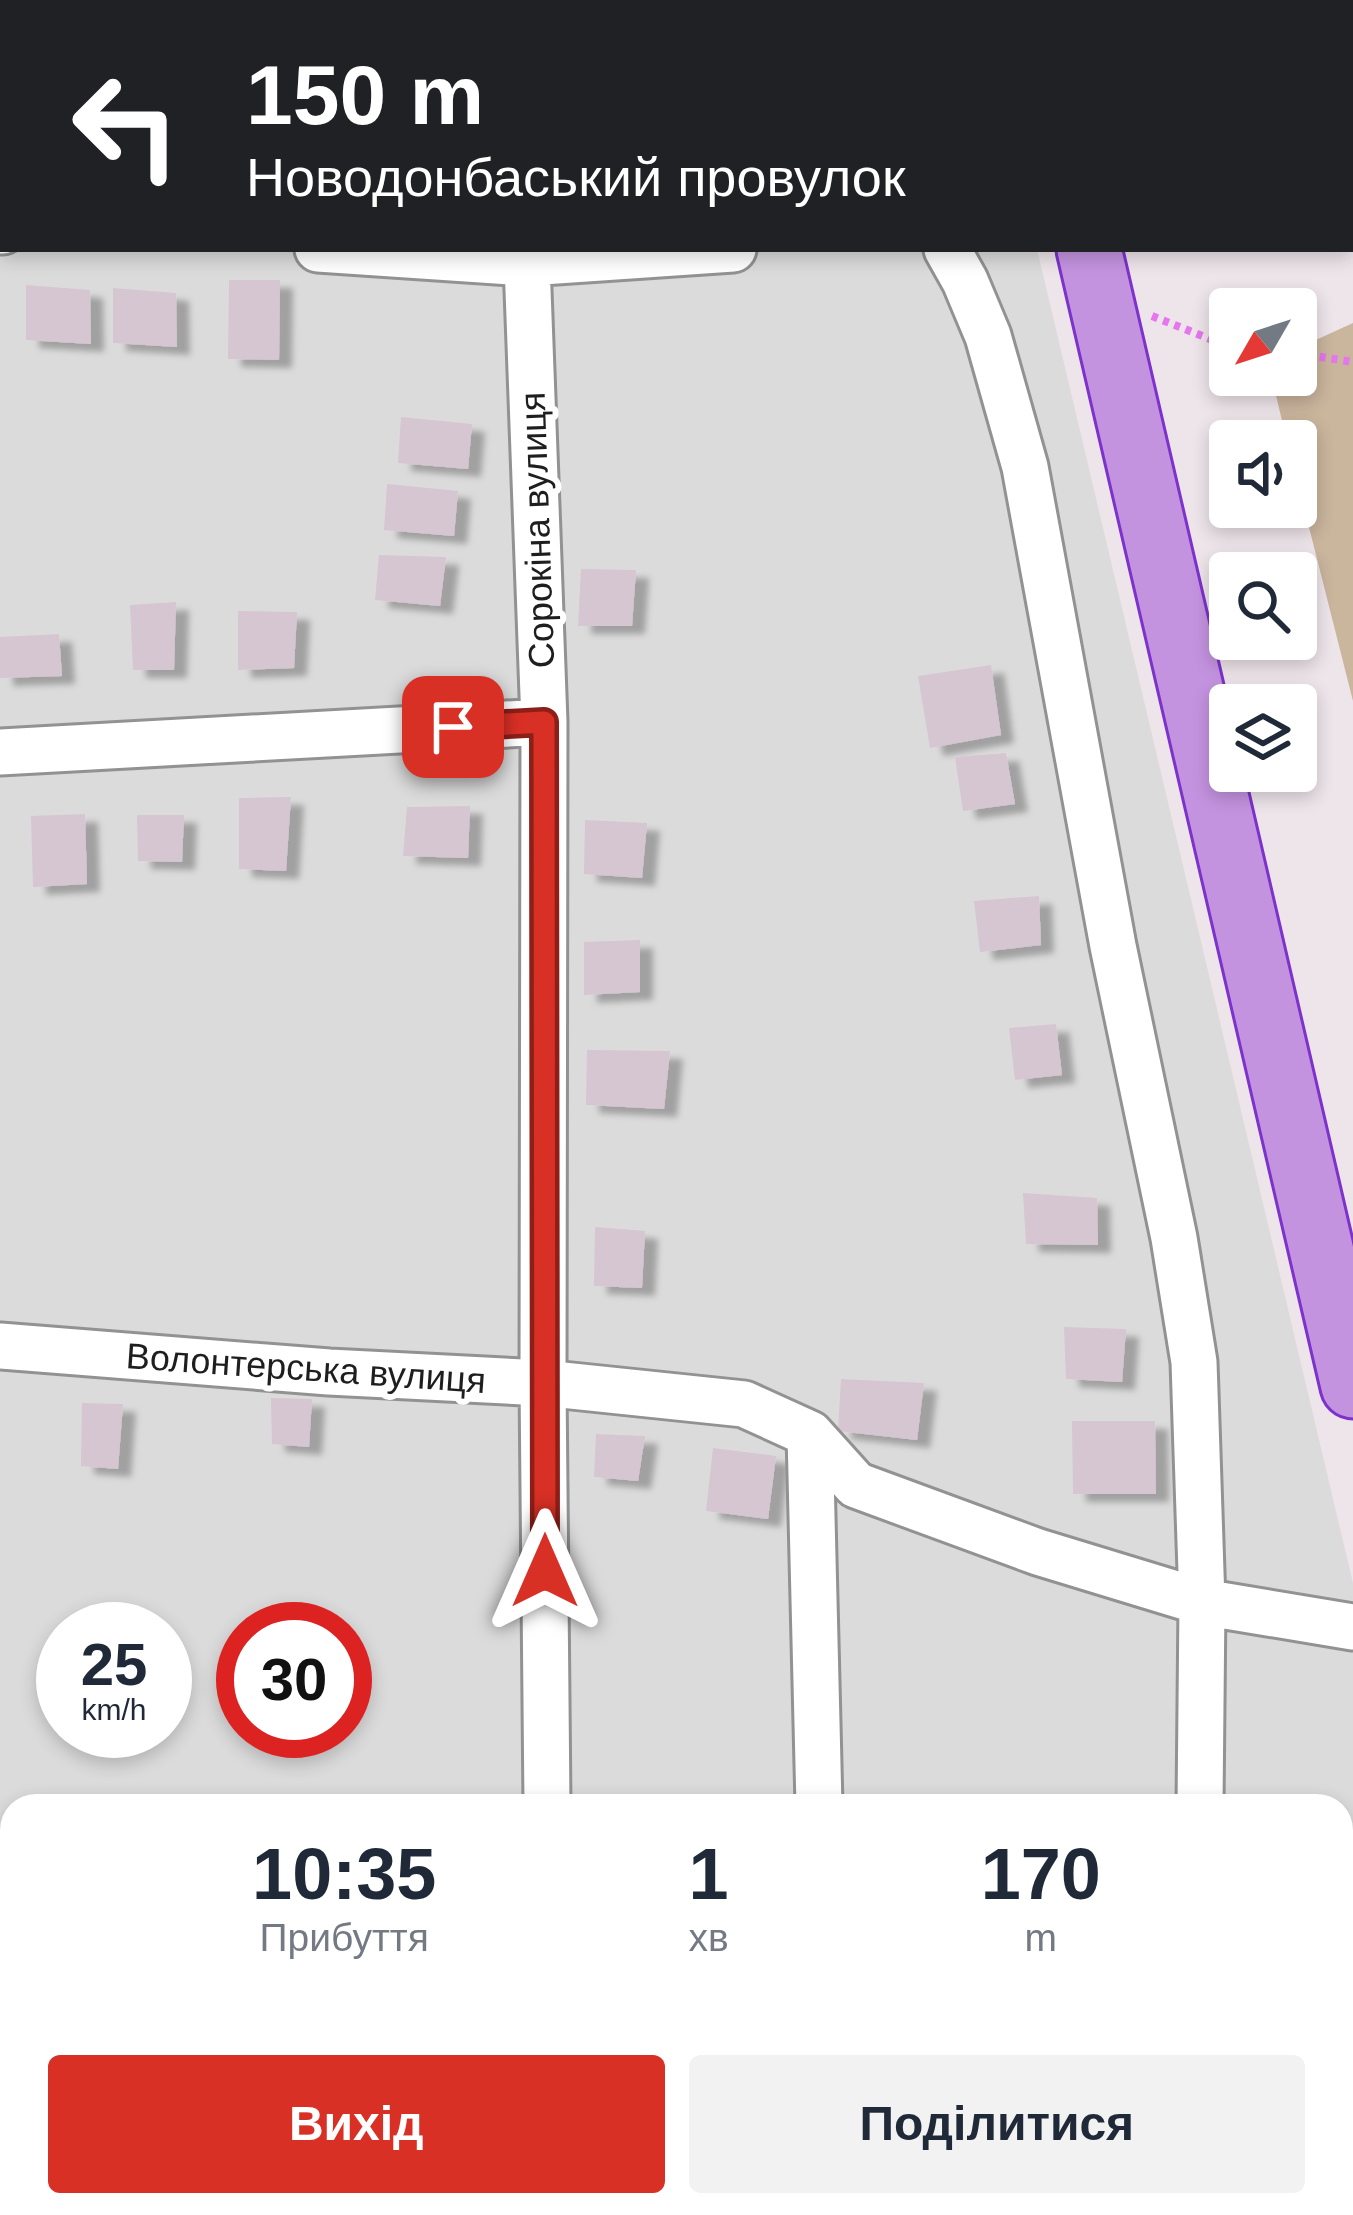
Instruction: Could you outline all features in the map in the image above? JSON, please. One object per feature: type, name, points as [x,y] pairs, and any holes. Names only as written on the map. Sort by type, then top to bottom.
[{"type":"highway","points":[[1094,272],[1353,1386]]},
{"type":"street","points":[[363,252],[527,263],[689,252]]},
{"type":"street","points":[[948,252],[988,337],[1025,467],[1113,946],[1174,1238],[1194,1362],[1202,1602],[1200,1794]]},
{"type":"street","name":"Сорокіна вулиця","points":[[527,263],[544,722],[547,1794]]},
{"type":"street","points":[[0,752],[544,722]]},
{"type":"street","name":"Волонтерська вулиця","points":[[0,1346],[329,1372],[544,1383],[744,1404],[810,1434],[856,1485],[1038,1552],[1202,1602],[1353,1627]]},
{"type":"street","points":[[810,1434],[819,1794]]},
{"type":"path","points":[[1094,272],[1209,338]]},
{"type":"path","points":[[1317,356],[1353,362]]},
{"type":"shaded area","points":[[0,252],[1038,252],[1353,1583],[1353,1794],[0,1794]]},
{"type":"shaded area","points":[[1353,323],[1353,701],[1309,528],[1317,528],[1317,420],[1282,420],[1276,396],[1317,396],[1317,339]]},
{"type":"building","points":[[229,280],[280,280],[279,360],[228,359]]},
{"type":"building","points":[[26,285],[90,290],[91,344],[26,340]]},
{"type":"building","points":[[113,288],[176,293],[177,347],[113,343]]},
{"type":"building","points":[[401,417],[472,424],[468,469],[398,463]]},
{"type":"building","points":[[387,484],[458,491],[454,536],[384,530]]},
{"type":"building","points":[[379,555],[446,557],[440,606],[375,600]]},
{"type":"building","points":[[581,569],[636,570],[632,626],[578,626]]},
{"type":"building","points":[[176,602],[174,670],[133,670],[130,605]]},
{"type":"building","points":[[238,611],[297,612],[294,668],[238,670]]},
{"type":"building","points":[[59,634],[62,676],[0,678],[0,637]]},
{"type":"building","points":[[991,665],[1001,735],[930,748],[918,676]]},
{"type":"building","points":[[1006,753],[1015,804],[963,811],[955,757]]},
{"type":"building","points":[[291,797],[286,871],[239,869],[239,798]]},
{"type":"building","points":[[470,806],[468,858],[403,856],[407,807]]},
{"type":"building","points":[[85,814],[87,884],[33,887],[31,816]]},
{"type":"building","points":[[137,815],[184,815],[182,862],[138,861]]},
{"type":"building","points":[[585,820],[647,823],[642,878],[584,874]]},
{"type":"building","points":[[1039,896],[1041,945],[980,952],[974,901]]},
{"type":"building","points":[[640,940],[640,992],[584,995],[584,942]]},
{"type":"building","points":[[1056,1024],[1062,1075],[1015,1080],[1009,1028]]},
{"type":"building","points":[[587,1050],[670,1051],[664,1109],[586,1105]]},
{"type":"building","points":[[1023,1193],[1097,1198],[1098,1245],[1026,1244]]},
{"type":"building","points":[[595,1227],[645,1231],[642,1288],[594,1286]]},
{"type":"building","points":[[1064,1327],[1126,1329],[1122,1382],[1066,1379]]},
{"type":"building","points":[[841,1379],[924,1383],[917,1440],[838,1431]]},
{"type":"building","points":[[271,1398],[312,1399],[309,1447],[272,1444]]},
{"type":"building","points":[[82,1403],[123,1404],[118,1469],[81,1466]]},
{"type":"building","points":[[1072,1421],[1155,1421],[1156,1494],[1073,1494]]},
{"type":"building","points":[[596,1434],[645,1436],[638,1481],[594,1477]]},
{"type":"building","points":[[713,1448],[776,1456],[768,1519],[706,1511]]},
{"type":"route","points":[[453,727],[544,722],[545,1571]]}]
